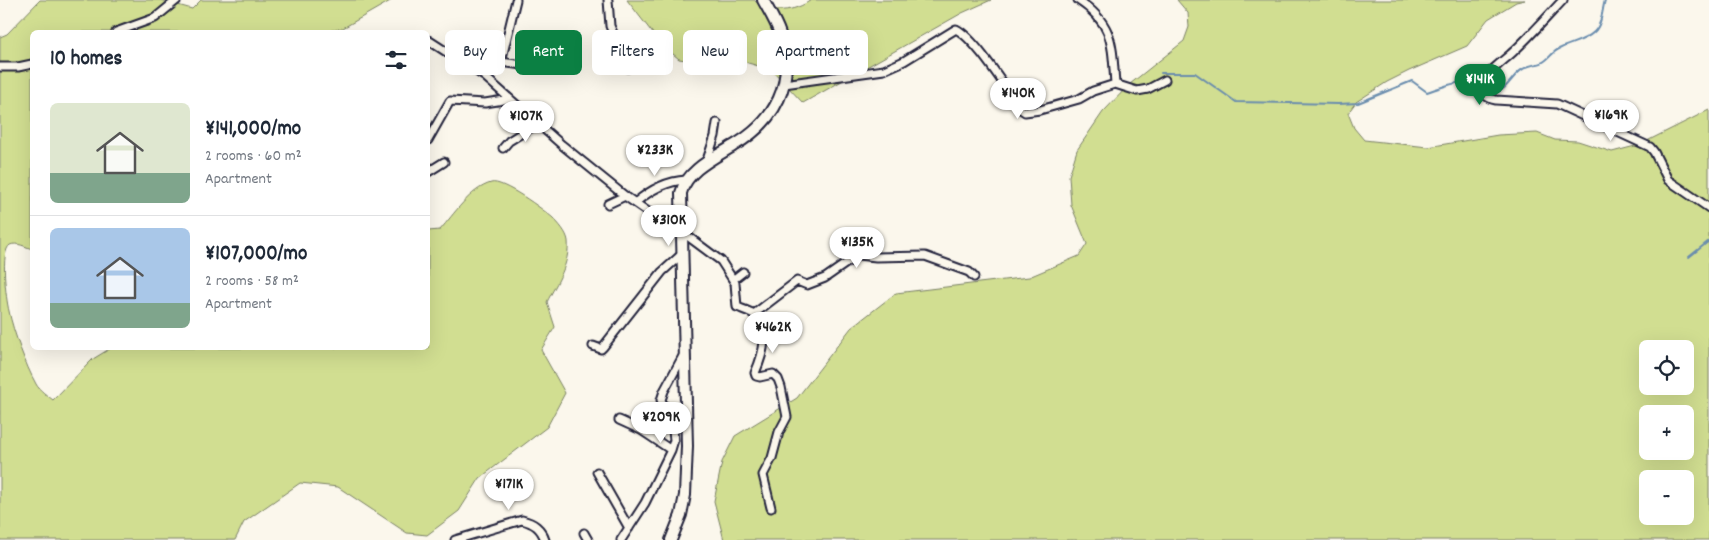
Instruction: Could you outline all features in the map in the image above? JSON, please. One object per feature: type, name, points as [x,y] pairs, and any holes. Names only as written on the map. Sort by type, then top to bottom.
[{"type":"street","points":[[122,30],[155,18],[177,0]]},
{"type":"street","points":[[505,49],[516,0]]},
{"type":"street","points":[[608,0],[612,30]]},
{"type":"street","points":[[671,540],[681,515],[685,495],[687,446],[681,193],[686,180],[727,145],[749,136],[765,122],[775,106],[784,84],[786,68],[783,43],[763,0]]},
{"type":"street","points":[[1078,0],[1097,15],[1111,37],[1115,84]]},
{"type":"street","points":[[1564,0],[1486,77],[1482,86],[1486,97],[1494,100],[1557,104],[1650,146],[1668,180],[1709,208]]},
{"type":"street","points":[[784,84],[884,70],[956,29],[972,42],[1025,112],[1040,110],[1079,99],[1093,91],[1115,84],[1137,91],[1148,89],[1166,80]]},
{"type":"street","points":[[430,41],[484,76],[562,146],[625,196],[682,232],[721,261],[734,279],[737,288],[737,307],[754,314],[762,325],[764,344],[755,373],[758,377],[776,375],[781,387],[786,417],[779,432],[772,458],[763,475],[771,508]]},
{"type":"street","points":[[0,67],[18,67],[30,64]]},
{"type":"street","points":[[430,136],[450,101],[485,102],[510,99]]},
{"type":"street","points":[[503,148],[509,141],[538,123]]},
{"type":"street","points":[[706,163],[712,131],[717,123]]},
{"type":"street","points":[[430,171],[444,162]]},
{"type":"street","points":[[635,202],[654,189],[675,181],[686,180]]},
{"type":"street","points":[[608,204],[625,196]]},
{"type":"street","points":[[593,346],[601,349],[604,347],[662,272],[682,254]]},
{"type":"street","points":[[754,314],[797,281],[807,285],[825,278],[858,255],[876,257],[925,256],[969,272],[974,277]]},
{"type":"street","points":[[734,279],[743,272]]},
{"type":"street","points":[[621,540],[644,504],[671,450],[674,440],[672,422],[661,400],[664,390],[684,356]]},
{"type":"street","points":[[619,420],[641,430],[671,450]]},
{"type":"street","points":[[597,472],[629,528]]},
{"type":"street","points":[[455,540],[522,520],[530,522],[538,528],[545,540]]},
{"type":"green space","points":[[40,0],[160,0],[192,9],[201,0],[392,0],[343,28],[333,30],[30,30],[30,248],[13,244],[7,249],[4,265],[5,286],[11,319],[32,377],[37,386],[53,400],[93,359],[108,350],[430,350],[430,231],[440,230],[469,196],[483,186],[496,183],[513,190],[548,214],[562,229],[568,241],[565,265],[547,302],[555,327],[541,350],[565,393],[547,427],[480,478],[459,511],[427,535],[407,533],[338,487],[300,483],[244,522],[235,540],[0,540],[0,37],[7,34]]},
{"type":"green space","points":[[627,0],[754,0],[767,8],[782,10],[798,7],[811,0],[991,0],[962,13],[868,66],[868,30],[757,30],[757,66],[747,63],[747,30],[683,30],[683,60],[673,54],[673,30],[650,30]]},
{"type":"green space","points":[[1177,0],[1525,0],[1516,2],[1488,19],[1467,46],[1387,82],[1356,102],[1348,113],[1354,128],[1364,140],[1428,147],[1498,135],[1537,133],[1555,140],[1578,141],[1612,152],[1639,145],[1709,110],[1709,540],[724,540],[714,501],[722,462],[735,436],[797,398],[851,328],[896,293],[1029,277],[1079,256],[1087,244],[1071,205],[1069,176],[1077,150],[1103,112],[1130,84],[1184,41],[1189,27],[1188,13]]},
{"type":"green space","points":[[777,75],[852,75],[803,103]]},
{"type":"waterway","points":[[1484,87],[1494,93],[1499,91],[1523,69],[1543,62],[1557,50],[1590,35],[1599,25],[1605,0]]},
{"type":"waterway","points":[[1161,73],[1195,73],[1236,102],[1358,103],[1412,81],[1427,92],[1447,85],[1467,82],[1480,85]]},
{"type":"waterway","points":[[1689,257],[1709,241]]}]
